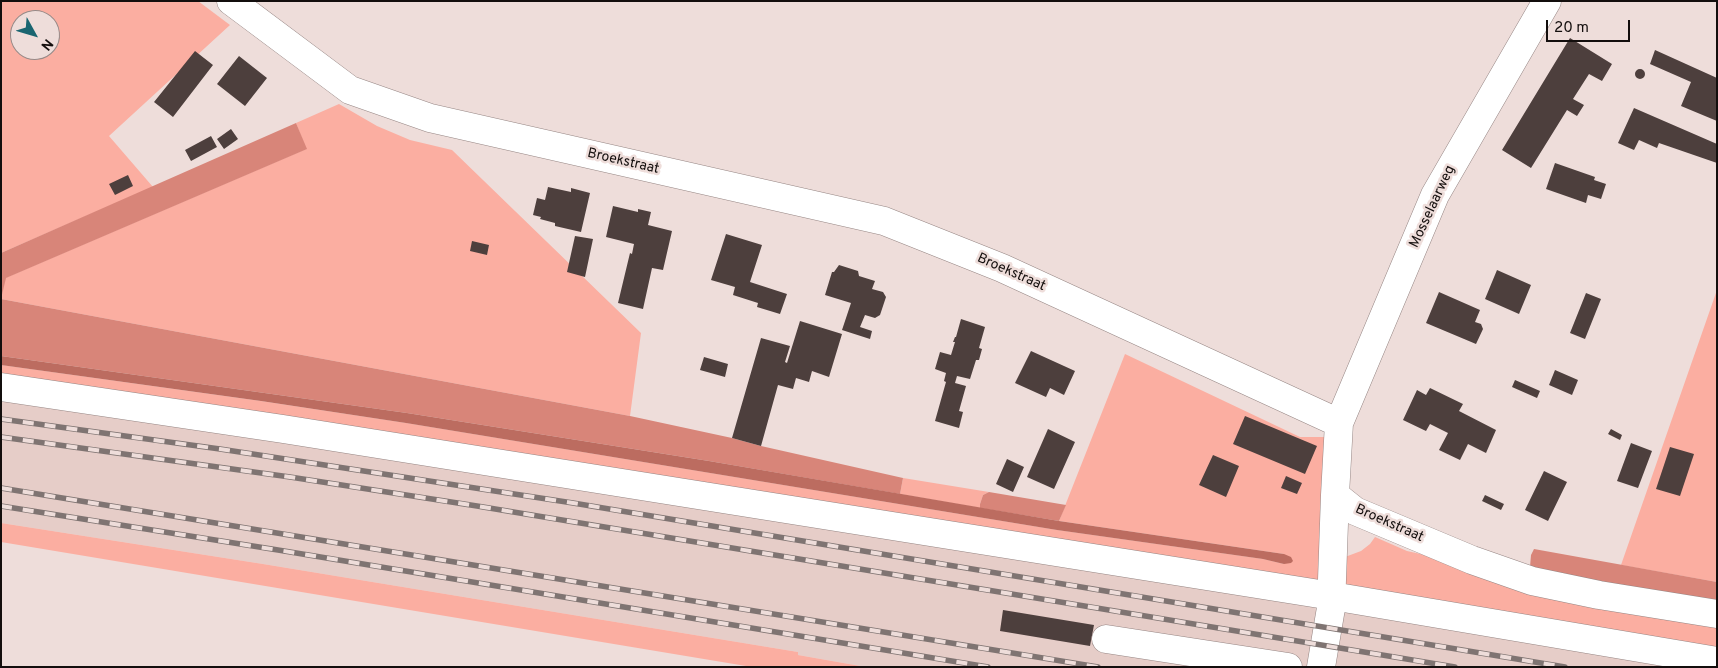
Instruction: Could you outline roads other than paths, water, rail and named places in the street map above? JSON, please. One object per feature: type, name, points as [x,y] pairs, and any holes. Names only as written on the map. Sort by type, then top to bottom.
[{"type":"street","name":"Broekstraat","points":[[231,1],[350,90],[430,118],[884,221],[1002,268],[1340,423]]},
{"type":"street","name":"Mosselaarweg","points":[[1340,423],[1435,195],[1547,1]]},
{"type":"street","points":[[1,387],[283,428],[1332,596],[1717,661]]},
{"type":"street","points":[[1321,667],[1332,596],[1335,496],[1340,423]]},
{"type":"street","name":"Broekstraat","points":[[1335,496],[1355,511],[1472,560],[1532,581],[1600,595],[1717,614]]},
{"type":"street","points":[[1106,639],[1288,667]]},
{"type":"railway","points":[[1,419],[220,449],[573,503],[1565,667]]},
{"type":"railway","points":[[1,437],[290,477],[477,506],[1455,667]]},
{"type":"railway","points":[[1,488],[1098,667]]},
{"type":"railway","points":[[1,506],[988,667]]}]
